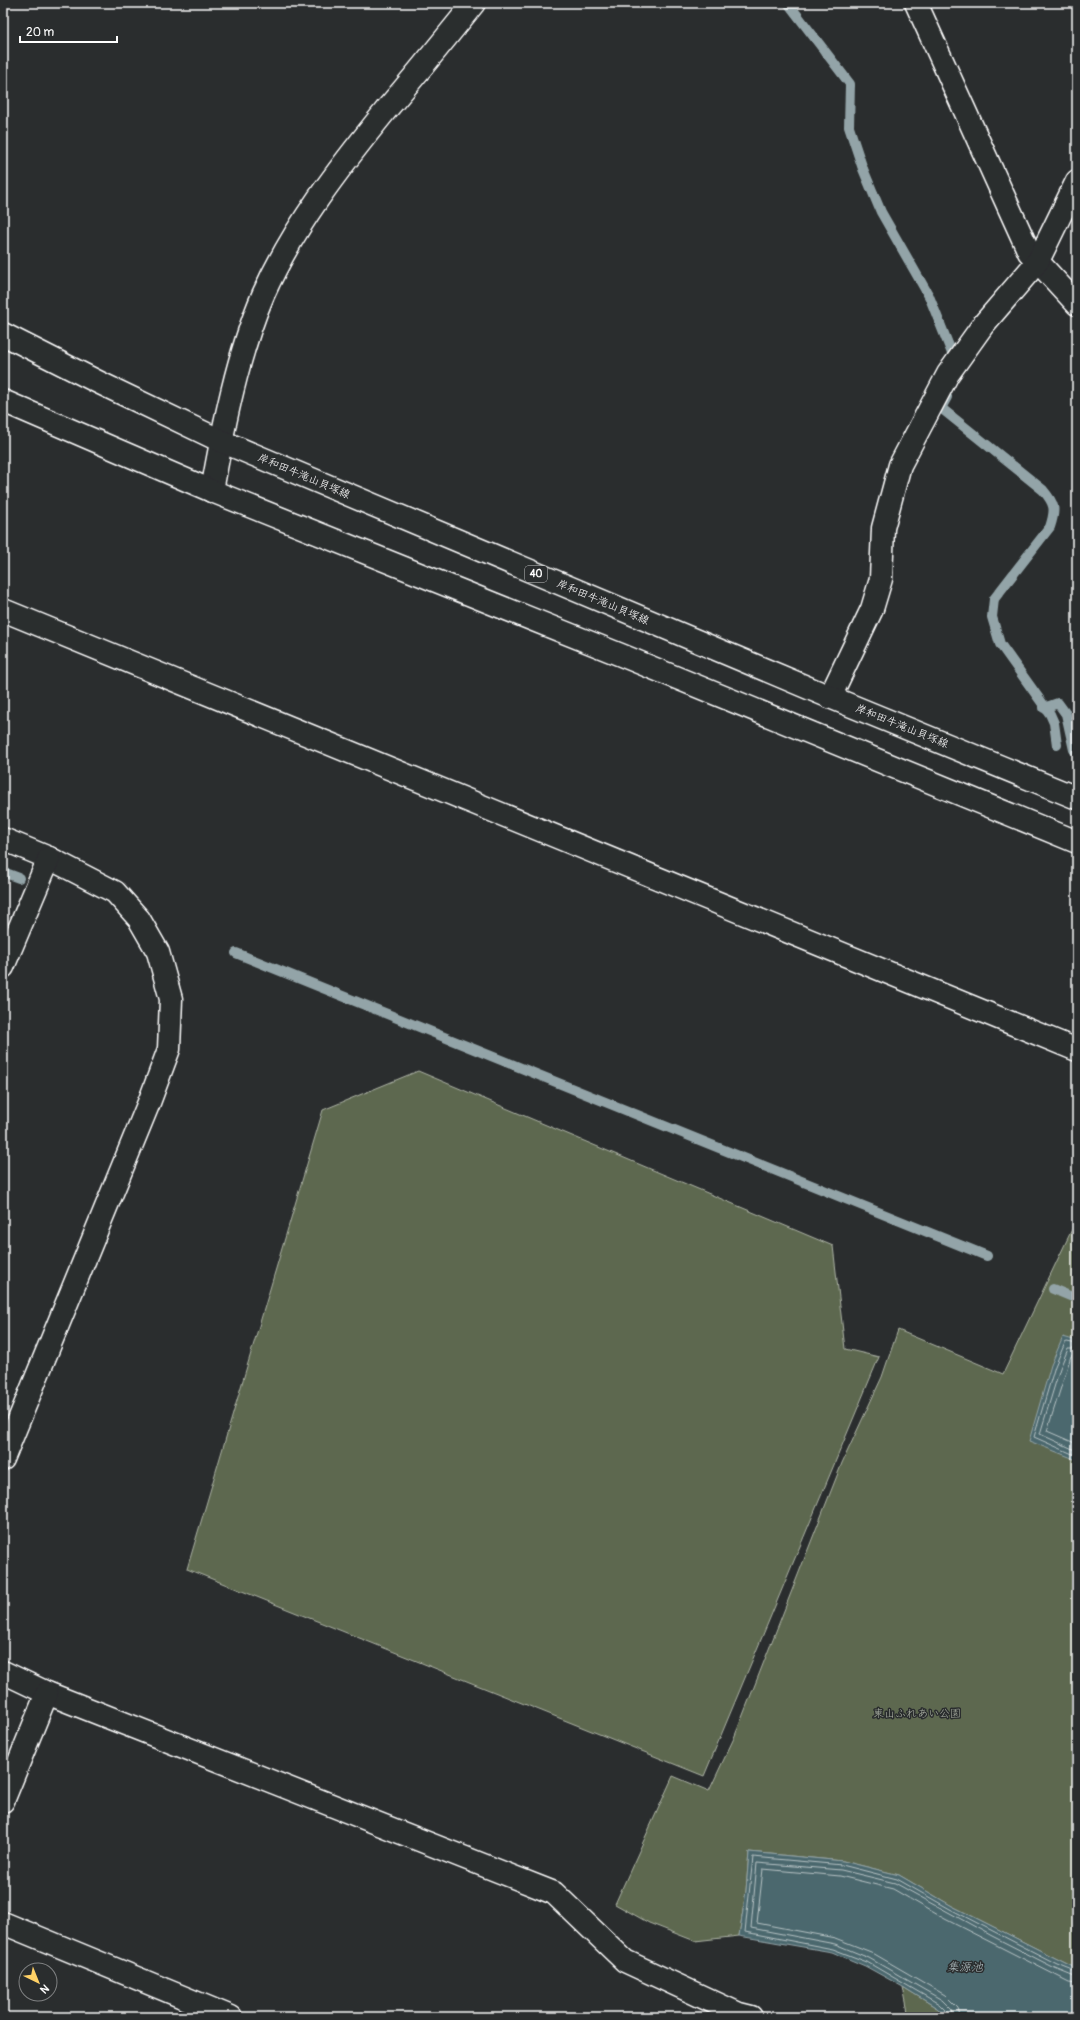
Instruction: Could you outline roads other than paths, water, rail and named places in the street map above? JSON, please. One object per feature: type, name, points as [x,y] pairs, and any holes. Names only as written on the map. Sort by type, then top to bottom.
[{"type":"street","points":[[212,491],[220,440],[245,346],[260,303],[292,239],[335,173],[474,3]]},
{"type":"street","points":[[916,3],[1029,252],[1077,304]]},
{"type":"street","points":[[830,697],[872,609],[881,578],[884,528],[900,465],[948,374],[983,325],[1038,261],[1077,181]]},
{"type":"street","name":"岸和田牛滝山貝塚線","points":[[3,334],[98,382],[220,440],[830,697],[1077,798]]},
{"type":"street","points":[[3,401],[212,491],[621,655],[1077,842]]},
{"type":"street","points":[[3,610],[1077,1050]]},
{"type":"street","points":[[3,839],[49,858],[115,892],[139,918],[158,952],[171,999],[169,1050],[3,1459]]},
{"type":"street","points":[[3,967],[49,858]]},
{"type":"street","points":[[3,1672],[46,1693],[554,1893],[625,1961],[739,2014],[751,2017]]},
{"type":"street","points":[[3,1801],[46,1693]]},
{"type":"street","points":[[3,1923],[231,2017]]},
{"type":"water","points":[[1063,1337],[1077,1341],[1077,1460],[1029,1441],[1051,1365]]},
{"type":"water","name":"集源池","points":[[749,1852],[843,1861],[899,1875],[952,1906],[1077,1969],[1077,2017],[947,2017],[937,2008],[903,1987],[865,1966],[832,1952],[739,1936],[746,1891]]},
{"type":"waterway","points":[[788,3],[850,84],[849,127],[863,169],[881,212],[929,296],[953,356]]},
{"type":"waterway","points":[[947,397],[941,408],[1043,490],[1052,503],[1054,511],[1050,527],[994,599],[992,617],[1000,644],[1050,714],[1054,723],[1057,745]]},
{"type":"waterway","points":[[1044,708],[1058,703],[1066,714],[1074,750],[1077,751]]},
{"type":"waterway","points":[[3,872],[19,878]]},
{"type":"waterway","points":[[236,953],[987,1256]]},
{"type":"waterway","points":[[1053,1289],[1077,1299]]},
{"type":"park label","name":"東山ふれあい公園","points":[[917,1713]]}]
